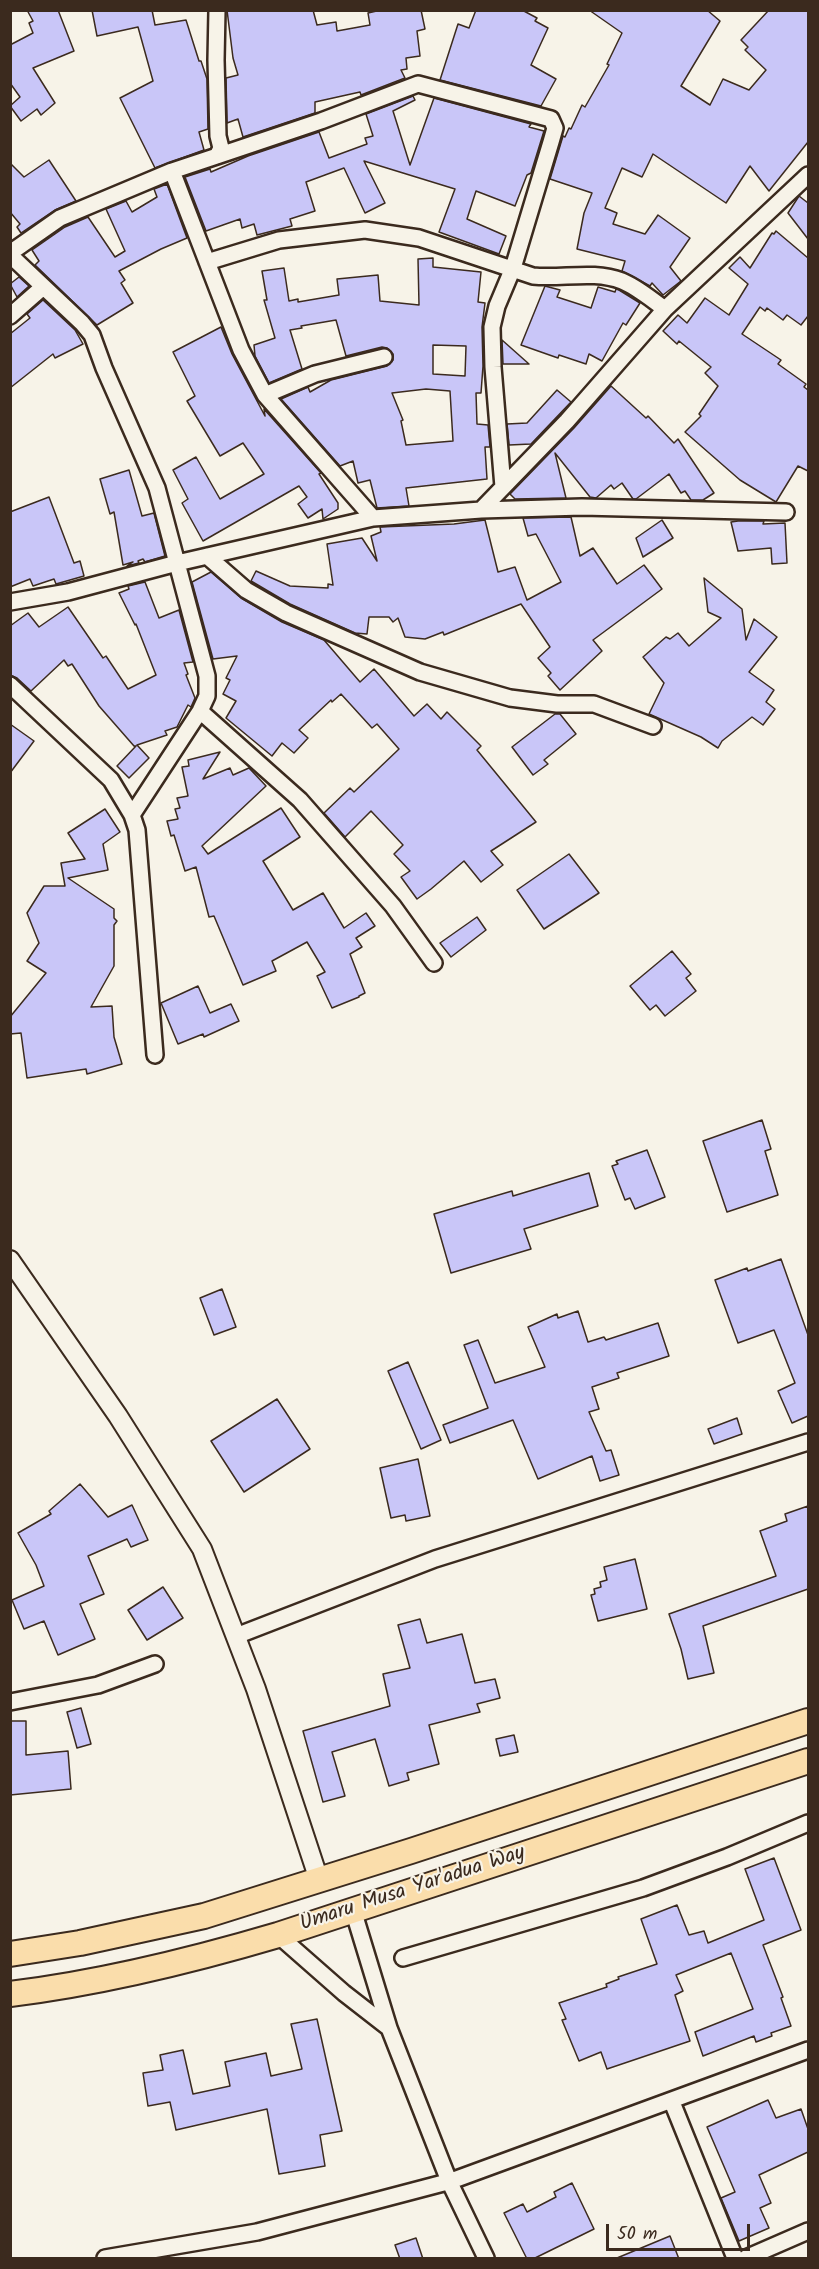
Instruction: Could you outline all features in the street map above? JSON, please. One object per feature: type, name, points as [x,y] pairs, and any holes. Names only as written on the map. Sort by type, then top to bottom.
[{"type":"main road","name":"Umaru Musa Yar'adua Way","points":[[10,1954],[80,1943],[204,1916],[808,1721]]},
{"type":"main road","name":"Umaru Musa Yar'adua Way","points":[[10,1994],[64,1988],[212,1954],[278,1935],[808,1761]]},
{"type":"main road","points":[[411,1851],[423,1887]]},
{"type":"street","points":[[217,10],[218,136],[221,148],[217,156]]},
{"type":"street","points":[[132,815],[200,711],[207,696],[207,676],[157,488],[104,368],[92,335],[10,254],[60,218],[172,171],[321,121],[418,84],[551,119],[555,128],[513,268],[497,306],[492,327],[503,487]]},
{"type":"street","points":[[172,171],[241,350],[265,395],[373,518]]},
{"type":"street","points":[[481,510],[567,421],[665,309],[808,175]]},
{"type":"street","points":[[207,262],[279,240],[365,230],[419,238],[533,276],[553,278],[579,274],[623,281],[665,309]]},
{"type":"street","points":[[10,316],[43,287]]},
{"type":"street","points":[[265,395],[315,374],[384,357]]},
{"type":"street","points":[[10,602],[68,592],[177,563],[373,518],[481,510],[582,507],[786,512]]},
{"type":"street","points":[[207,556],[246,590],[286,613],[420,672],[510,698],[557,704],[594,705],[653,726]]},
{"type":"street","points":[[10,685],[111,780],[132,815],[137,830],[155,1055]]},
{"type":"street","points":[[200,711],[300,800],[393,906],[434,963]]},
{"type":"street","points":[[10,1260],[118,1416],[202,1549],[256,1689],[318,1880]]},
{"type":"street","points":[[236,1636],[435,1559],[808,1442]]},
{"type":"street","points":[[10,1702],[98,1685],[154,1664]]},
{"type":"street","points":[[403,1958],[643,1888],[727,1857],[808,1823]]},
{"type":"street","points":[[354,1910],[389,2028],[448,2181],[486,2259]]},
{"type":"street","points":[[278,1935],[344,1994],[389,2028]]},
{"type":"street","points":[[105,2259],[257,2232],[448,2181],[672,2102],[808,2050]]},
{"type":"street","points":[[672,2102],[735,2259]]},
{"type":"street","points":[[746,2259],[808,2231]]},
{"type":"building","points":[[27,10],[58,10],[74,51],[33,68],[55,103],[41,115],[37,109],[21,121],[10,106],[20,97],[10,83],[10,45],[33,33],[29,23],[33,21]]},
{"type":"building","points":[[92,10],[152,10],[155,25],[186,20],[207,79],[208,129],[199,132],[204,150],[155,168],[120,98],[153,81],[138,27],[97,36]]},
{"type":"building","points":[[227,10],[313,10],[317,25],[336,22],[337,31],[370,25],[368,13],[381,10],[421,10],[425,29],[417,31],[420,56],[406,58],[407,69],[401,70],[405,78],[361,95],[360,92],[315,102],[315,113],[243,137],[238,119],[227,123],[226,78],[238,75],[233,58]]},
{"type":"building","points":[[476,10],[522,10],[537,18],[535,21],[548,28],[531,65],[556,79],[541,106],[440,80],[458,24],[469,28]]},
{"type":"building","points":[[589,10],[707,10],[720,21],[681,86],[710,105],[723,79],[749,90],[766,70],[745,50],[748,47],[741,40],[769,10],[808,10],[808,142],[769,191],[750,166],[726,203],[653,154],[642,177],[622,168],[605,208],[617,213],[613,224],[645,234],[658,215],[690,238],[670,267],[681,281],[663,295],[652,283],[650,286],[622,271],[625,261],[577,249],[584,213],[592,193],[550,179],[563,136],[565,137],[569,128],[571,129],[582,105],[585,107],[609,65],[607,64],[622,33]]},
{"type":"building","points":[[413,96],[415,100],[393,111],[410,165],[434,98],[531,124],[529,127],[544,131],[531,173],[527,175],[515,206],[476,191],[467,219],[506,236],[499,254],[439,232],[455,189],[364,161],[385,203],[365,213],[344,168],[306,182],[315,211],[290,219],[292,226],[257,235],[254,224],[242,228],[240,219],[206,231],[185,177],[210,169],[211,172],[248,156],[319,132],[329,158],[367,144],[365,138],[373,136],[366,114]]},
{"type":"building","points":[[49,160],[76,201],[55,210],[21,233],[17,227],[20,224],[10,212],[10,163],[24,177]]},
{"type":"building","points":[[167,184],[187,238],[119,271],[125,280],[121,283],[133,303],[97,325],[35,265],[39,261],[32,250],[65,227],[88,217],[115,257],[125,251],[106,209],[126,201],[132,212],[157,197],[154,189]]},
{"type":"building","points":[[799,196],[808,203],[808,239],[788,213]]},
{"type":"building","points":[[776,231],[808,258],[808,316],[801,325],[787,315],[783,320],[767,308],[765,311],[760,307],[742,334],[781,360],[778,364],[806,384],[804,387],[808,390],[808,471],[798,466],[776,502],[740,480],[685,432],[701,416],[699,414],[718,386],[705,373],[711,367],[679,341],[677,344],[663,331],[678,315],[687,323],[705,298],[729,315],[748,284],[729,268],[740,257],[750,268],[772,233]]},
{"type":"building","points":[[433,258],[433,267],[481,272],[478,302],[485,303],[482,327],[483,366],[481,393],[476,393],[477,424],[488,425],[490,447],[485,447],[487,479],[406,488],[409,506],[377,508],[370,480],[358,483],[353,461],[340,466],[281,399],[308,387],[310,392],[331,380],[387,366],[393,360],[393,354],[387,348],[382,347],[346,356],[336,320],[301,326],[302,328],[290,330],[302,369],[269,383],[255,356],[254,345],[275,338],[264,300],[267,300],[262,271],[284,268],[289,301],[298,299],[298,302],[339,295],[337,279],[378,275],[380,301],[419,305],[418,259]],"holes":[[[433,345],[466,346],[465,376],[433,374]],[[426,389],[450,391],[453,441],[406,445],[401,421],[403,420],[392,393]]]},
{"type":"building","points":[[19,277],[29,286],[17,297],[10,284]]},
{"type":"building","points":[[545,286],[560,290],[557,297],[591,308],[598,287],[615,292],[616,289],[619,290],[640,303],[626,325],[623,323],[602,361],[589,354],[586,364],[559,355],[558,358],[521,345]]},
{"type":"building","points":[[43,300],[75,330],[83,344],[55,358],[53,354],[10,388],[10,334],[30,318],[27,314]]},
{"type":"building","points":[[221,327],[232,354],[265,416],[264,409],[321,473],[319,474],[338,503],[338,509],[323,519],[322,509],[308,518],[298,504],[307,497],[299,486],[203,541],[182,503],[188,499],[173,470],[196,457],[220,499],[264,474],[243,443],[220,456],[187,401],[195,396],[173,352]]},
{"type":"building","points":[[502,340],[529,364],[503,364]]},
{"type":"building","points":[[611,386],[646,418],[648,416],[674,443],[678,439],[714,493],[703,500],[691,500],[685,491],[681,493],[669,474],[636,499],[633,499],[622,483],[614,489],[611,485],[596,498],[590,497],[555,453],[566,498],[515,499],[510,494]]},
{"type":"building","points":[[557,390],[571,402],[531,444],[509,445],[507,424],[527,423]]},
{"type":"building","points":[[129,470],[142,516],[154,513],[165,556],[145,562],[143,559],[138,561],[139,563],[127,566],[133,562],[123,565],[114,512],[110,514],[100,479]]},
{"type":"building","points":[[49,497],[74,563],[80,561],[84,576],[56,584],[54,579],[33,586],[30,579],[10,587],[10,512]]},
{"type":"building","points":[[571,517],[580,556],[593,548],[617,584],[644,565],[662,589],[593,640],[602,651],[560,690],[548,676],[551,673],[538,658],[550,647],[521,604],[444,635],[443,632],[425,639],[405,637],[398,618],[393,622],[389,617],[369,617],[367,634],[355,633],[290,604],[251,581],[256,571],[290,586],[328,588],[328,584],[333,585],[327,544],[362,538],[377,561],[371,536],[381,532],[380,527],[454,524],[485,520],[498,572],[515,567],[527,600],[561,582],[536,534],[528,536],[523,518]]},
{"type":"building","points":[[662,520],[673,538],[643,557],[636,538]]},
{"type":"building","points":[[764,521],[763,524],[785,523],[787,563],[772,564],[771,548],[738,551],[731,522]]},
{"type":"building","points":[[211,572],[241,598],[282,622],[324,640],[360,682],[374,669],[414,716],[427,704],[441,719],[447,712],[481,746],[477,750],[536,822],[491,851],[503,865],[481,882],[464,861],[417,899],[401,877],[410,871],[394,854],[403,845],[371,811],[345,837],[324,813],[350,788],[354,792],[399,749],[377,724],[372,728],[341,694],[332,702],[331,700],[299,730],[308,738],[294,753],[282,743],[272,756],[226,718],[236,701],[223,694],[230,680],[226,678],[237,656],[213,659],[192,582]]},
{"type":"building","points":[[704,578],[742,609],[746,640],[754,619],[777,637],[749,672],[774,690],[766,702],[775,709],[763,725],[752,717],[722,741],[718,748],[701,737],[649,714],[664,683],[643,657],[666,637],[670,639],[678,633],[689,646],[721,618],[708,612]]},
{"type":"building","points":[[145,582],[159,618],[179,610],[193,662],[184,663],[188,674],[186,675],[195,698],[191,707],[188,705],[177,727],[165,731],[167,735],[137,745],[149,758],[129,778],[117,766],[136,746],[99,706],[72,664],[68,666],[64,660],[31,691],[17,678],[10,675],[10,626],[28,613],[39,627],[68,607],[103,658],[106,656],[128,689],[156,675],[136,624],[119,593],[129,589],[128,586]]},
{"type":"building","points":[[555,714],[560,714],[576,734],[544,760],[548,764],[533,775],[512,747]]},
{"type":"building","points":[[10,724],[34,741],[10,773]]},
{"type":"building","points":[[220,752],[203,779],[230,768],[233,775],[249,768],[266,786],[202,846],[208,854],[281,808],[300,837],[263,861],[293,910],[323,893],[344,928],[366,913],[375,926],[356,938],[362,947],[350,954],[365,993],[359,997],[332,1008],[317,976],[325,972],[307,942],[272,961],[276,971],[243,985],[214,916],[209,917],[196,867],[185,871],[174,835],[171,836],[167,821],[178,819],[175,809],[180,808],[177,798],[188,796],[182,767],[189,766],[188,760]]},
{"type":"building","points":[[105,809],[120,832],[103,844],[108,870],[68,878],[114,909],[114,918],[117,921],[114,925],[114,966],[91,1007],[112,1006],[114,1037],[122,1064],[87,1074],[86,1069],[27,1078],[21,1033],[10,1034],[10,1017],[46,973],[27,961],[39,943],[27,913],[44,886],[65,886],[61,863],[85,859],[68,833]]},
{"type":"building","points":[[569,854],[599,893],[544,929],[517,890]]},
{"type":"building","points":[[477,917],[486,930],[451,957],[440,943]]},
{"type":"building","points":[[672,951],[691,974],[686,978],[696,991],[665,1016],[656,1005],[650,1010],[630,986]]},
{"type":"building","points":[[198,986],[210,1013],[231,1004],[239,1021],[204,1037],[203,1034],[178,1044],[161,1003]]},
{"type":"building","points":[[762,1120],[771,1149],[765,1151],[778,1195],[727,1212],[703,1141]]},
{"type":"building","points":[[647,1150],[665,1197],[635,1209],[630,1198],[625,1200],[612,1166],[618,1164],[616,1161]]},
{"type":"building","points":[[589,1173],[598,1206],[524,1229],[531,1249],[451,1273],[434,1214],[512,1191],[513,1196]]},
{"type":"building","points":[[781,1259],[808,1335],[808,1416],[792,1423],[778,1391],[795,1383],[774,1330],[738,1343],[715,1280]]},
{"type":"building","points":[[222,1289],[236,1327],[214,1335],[200,1298]]},
{"type":"building","points":[[578,1311],[588,1342],[604,1337],[606,1340],[658,1323],[669,1356],[617,1373],[619,1378],[592,1387],[599,1409],[589,1412],[606,1451],[611,1450],[619,1475],[600,1481],[592,1456],[538,1479],[513,1420],[450,1443],[443,1425],[488,1408],[464,1345],[478,1340],[495,1383],[545,1367],[528,1327],[557,1314],[558,1318]]},
{"type":"building","points":[[408,1362],[441,1440],[421,1449],[388,1371]]},
{"type":"building","points":[[277,1399],[310,1449],[244,1492],[211,1441]]},
{"type":"building","points":[[737,1418],[742,1434],[714,1444],[708,1429]]},
{"type":"building","points":[[418,1459],[430,1516],[406,1521],[405,1515],[391,1518],[380,1468]]},
{"type":"building","points":[[80,1484],[108,1517],[132,1505],[148,1540],[131,1547],[127,1539],[88,1556],[104,1594],[80,1604],[95,1639],[58,1655],[44,1621],[24,1629],[12,1600],[44,1586],[36,1565],[18,1533],[51,1514],[49,1511]]},
{"type":"building","points":[[808,1506],[808,1589],[703,1626],[714,1673],[688,1679],[669,1614],[776,1576],[760,1531],[787,1521],[785,1514]]},
{"type":"building","points":[[635,1559],[647,1609],[598,1621],[591,1595],[595,1594],[594,1589],[601,1587],[600,1582],[607,1580],[604,1567]]},
{"type":"building","points":[[163,1587],[183,1618],[147,1640],[128,1610]]},
{"type":"building","points":[[420,1619],[427,1643],[462,1634],[475,1683],[495,1679],[500,1698],[477,1704],[480,1712],[429,1725],[439,1764],[407,1773],[409,1780],[389,1786],[375,1739],[332,1752],[345,1796],[323,1802],[303,1731],[390,1706],[383,1674],[410,1668],[398,1625]]},
{"type":"building","points":[[81,1708],[91,1744],[77,1748],[67,1712]]},
{"type":"building","points":[[10,1721],[26,1721],[26,1755],[68,1751],[71,1789],[10,1795]]},
{"type":"building","points":[[514,1735],[518,1752],[500,1756],[496,1739]]},
{"type":"building","points":[[774,1858],[801,1930],[763,1945],[783,1997],[781,1998],[791,2026],[771,2033],[772,2036],[756,2042],[754,2036],[703,2056],[695,2032],[753,2009],[731,1953],[676,1975],[683,1991],[675,1995],[690,2041],[607,2069],[601,2052],[579,2061],[562,2020],[566,2019],[559,2003],[607,1987],[606,1984],[619,1979],[618,1977],[657,1964],[641,1919],[677,1905],[689,1935],[704,1931],[708,1943],[764,1920],[745,1869]]},
{"type":"building","points":[[317,2019],[342,2131],[320,2135],[325,2166],[279,2174],[267,2109],[176,2130],[170,2102],[148,2106],[143,2073],[163,2070],[160,2055],[183,2050],[193,2094],[230,2086],[225,2062],[266,2053],[271,2076],[302,2069],[291,2024]]},
{"type":"building","points":[[768,2100],[776,2118],[801,2109],[808,2129],[808,2152],[759,2175],[771,2203],[760,2208],[769,2228],[739,2241],[721,2198],[735,2192],[707,2127]]},
{"type":"building","points":[[572,2183],[594,2229],[533,2259],[527,2259],[504,2213],[523,2204],[527,2212],[556,2197],[554,2192]]},
{"type":"building","points":[[670,2236],[679,2259],[617,2258]]},
{"type":"building","points":[[416,2238],[423,2259],[400,2259],[395,2245]]}]
